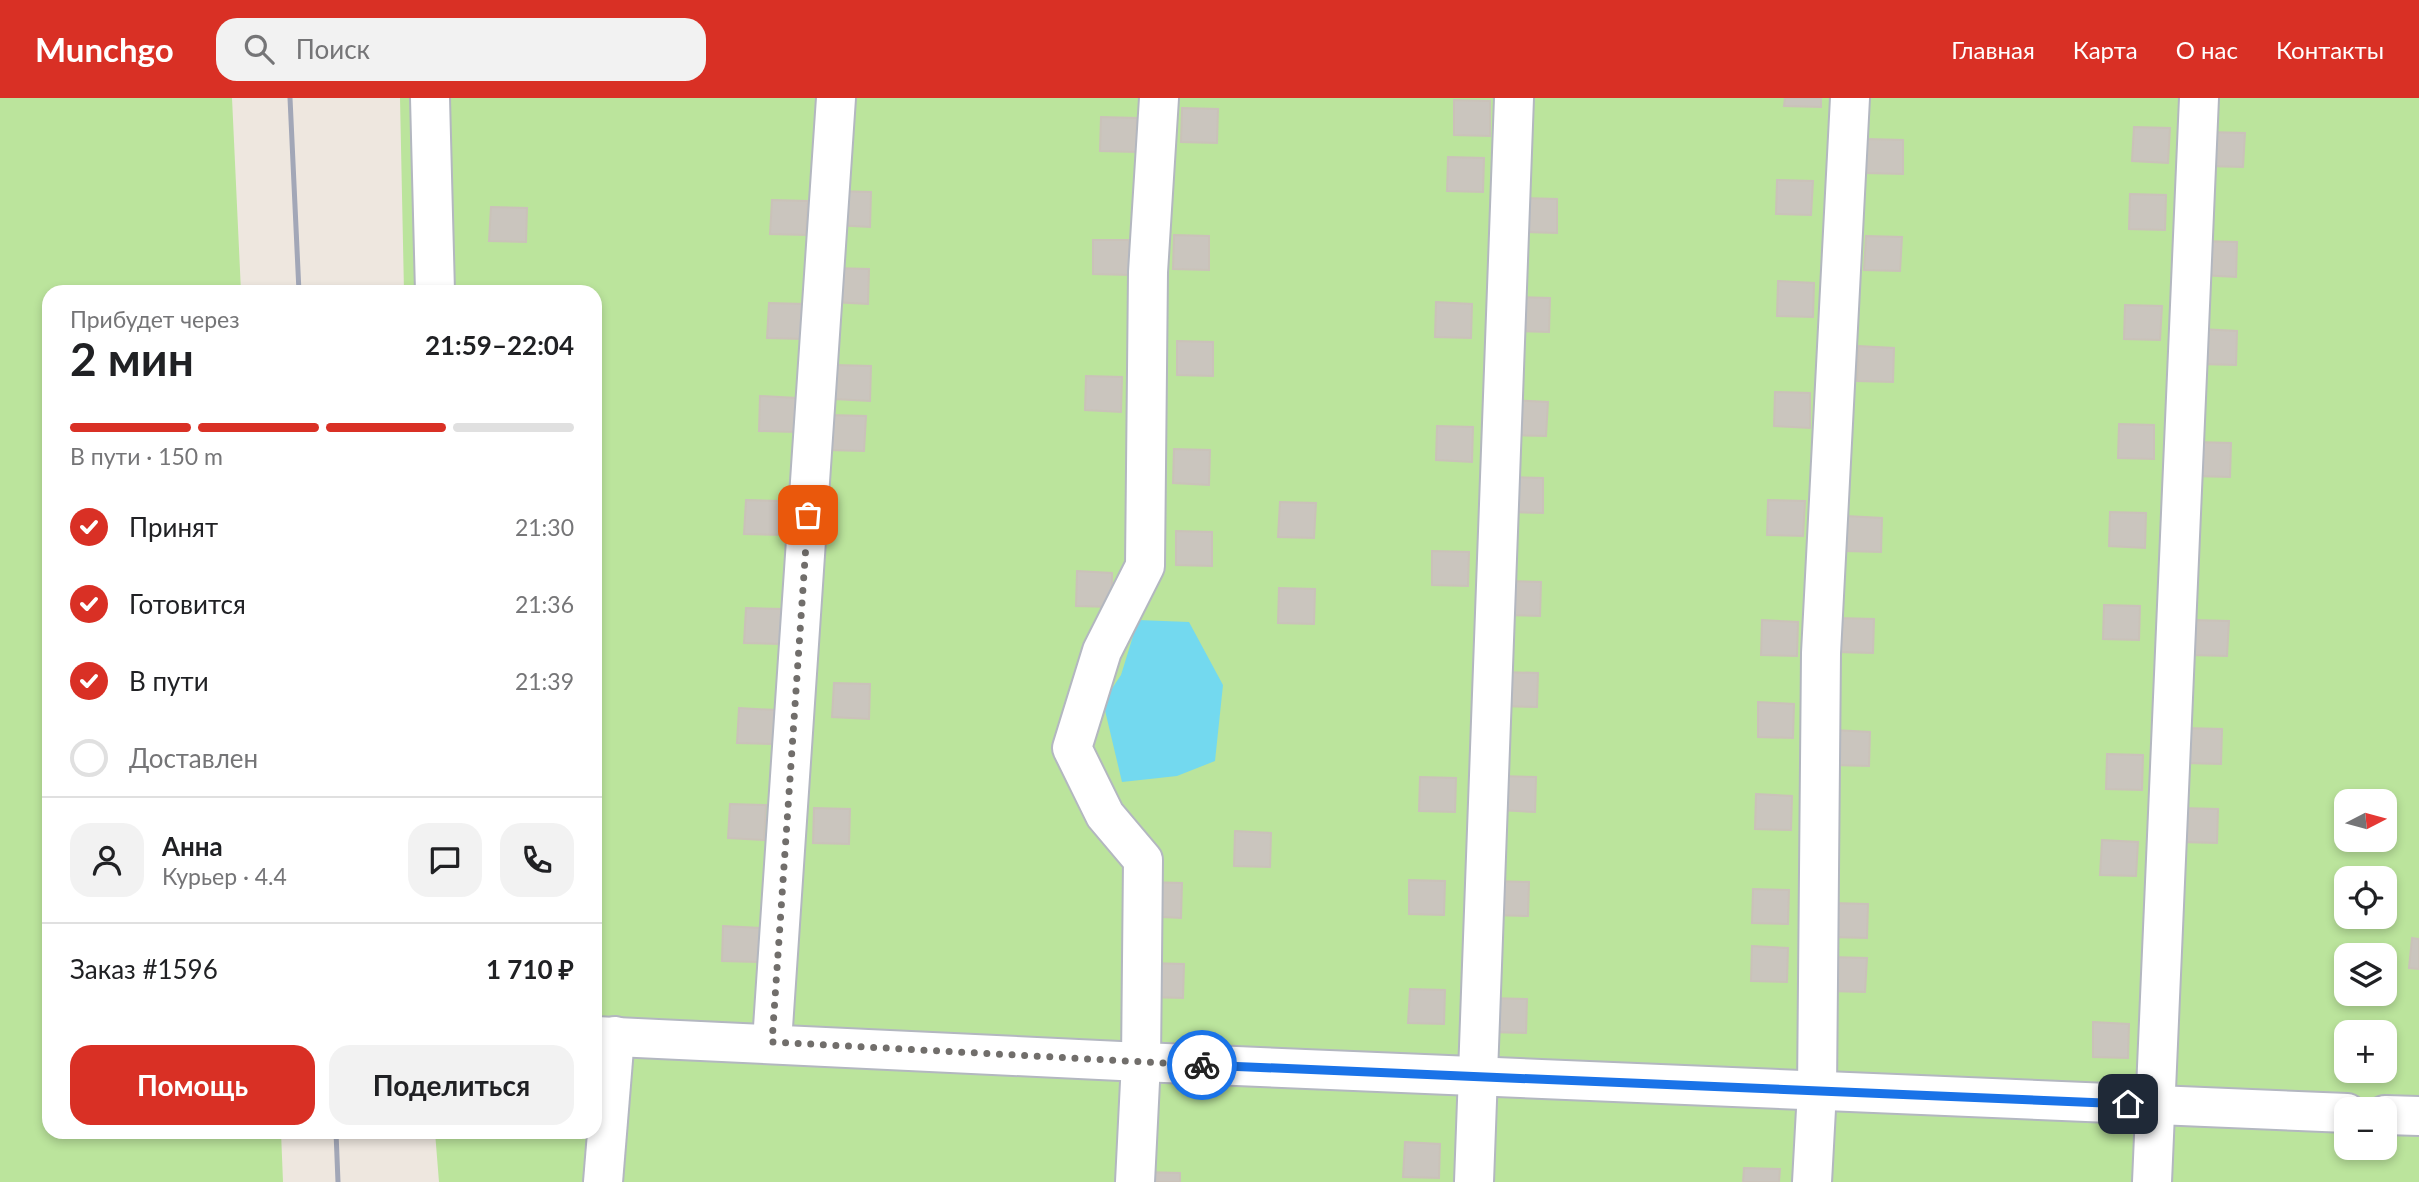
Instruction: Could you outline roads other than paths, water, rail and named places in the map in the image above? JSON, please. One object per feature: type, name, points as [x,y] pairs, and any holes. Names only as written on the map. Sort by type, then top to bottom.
[{"type":"street","points":[[430,98],[435,285]]},
{"type":"street","points":[[772,1042],[836,98]]},
{"type":"street","points":[[1135,1182],[1141,1062],[1143,860],[1105,815],[1072,748],[1102,651],[1145,566],[1148,272],[1159,98]]},
{"type":"street","points":[[1474,1182],[1514,98]]},
{"type":"street","points":[[1812,1182],[1817,1091],[1821,653],[1850,98]]},
{"type":"street","points":[[2152,1182],[2199,98]]},
{"type":"street","points":[[603,1182],[605,1036],[1141,1062],[2334,1112]]},
{"type":"street","points":[[2397,1115],[2419,1116]]},
{"type":"water","points":[[1138,620],[1189,622],[1223,685],[1215,761],[1177,776],[1122,782],[1103,702],[1121,675]]},
{"type":"railway","points":[[290,98],[299,285]]},
{"type":"railway","points":[[336,1139],[338,1182]]}]
